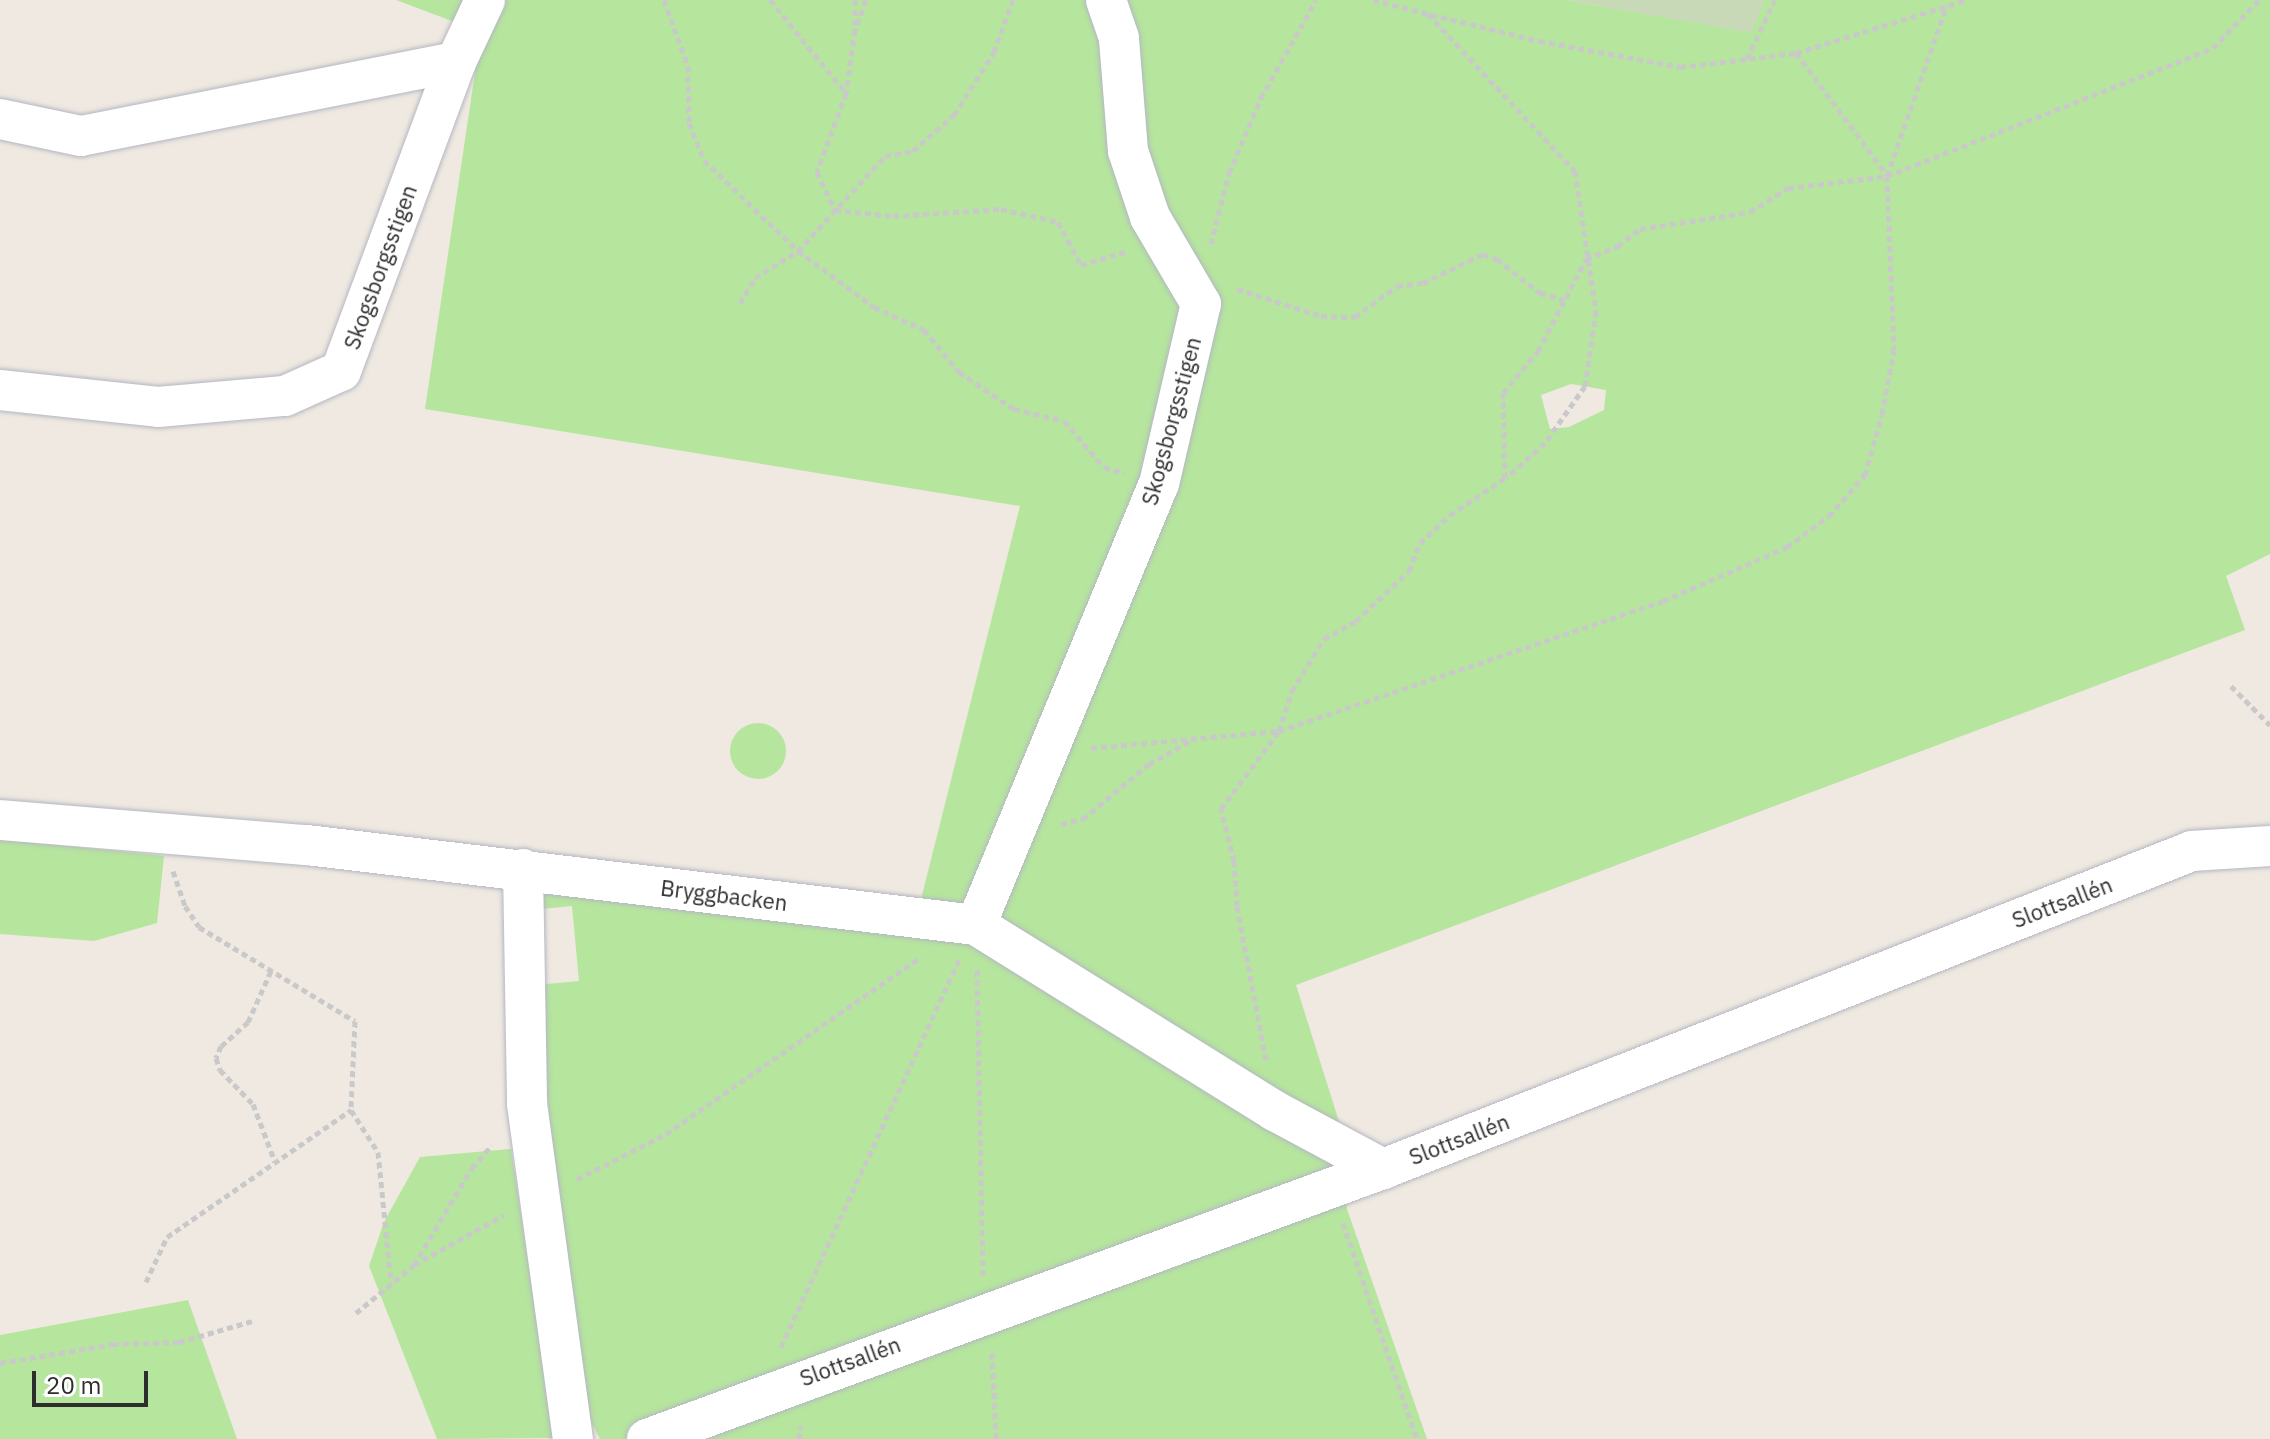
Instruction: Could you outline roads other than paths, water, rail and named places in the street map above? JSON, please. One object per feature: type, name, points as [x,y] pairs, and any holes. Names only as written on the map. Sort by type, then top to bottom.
[{"type":"street","name":"Skogsborgsstigen","points":[[0,390],[158,407],[285,396],[341,371],[456,62],[485,0]]},
{"type":"street","name":"Skogsborgsstigen","points":[[965,923],[1017,833],[1159,484],[1203,290],[1150,217],[1128,151],[1119,38],[1106,0]]},
{"type":"street","points":[[0,119],[81,136],[456,62]]},
{"type":"street","name":"Bryggbacken","points":[[0,820],[523,869],[965,923],[1275,1111],[1383,1169]]},
{"type":"street","name":"Slottsallén","points":[[647,1439],[758,1395],[1383,1169],[2192,851],[2270,846]]},
{"type":"street","points":[[523,869],[527,1104],[573,1439]]}]
